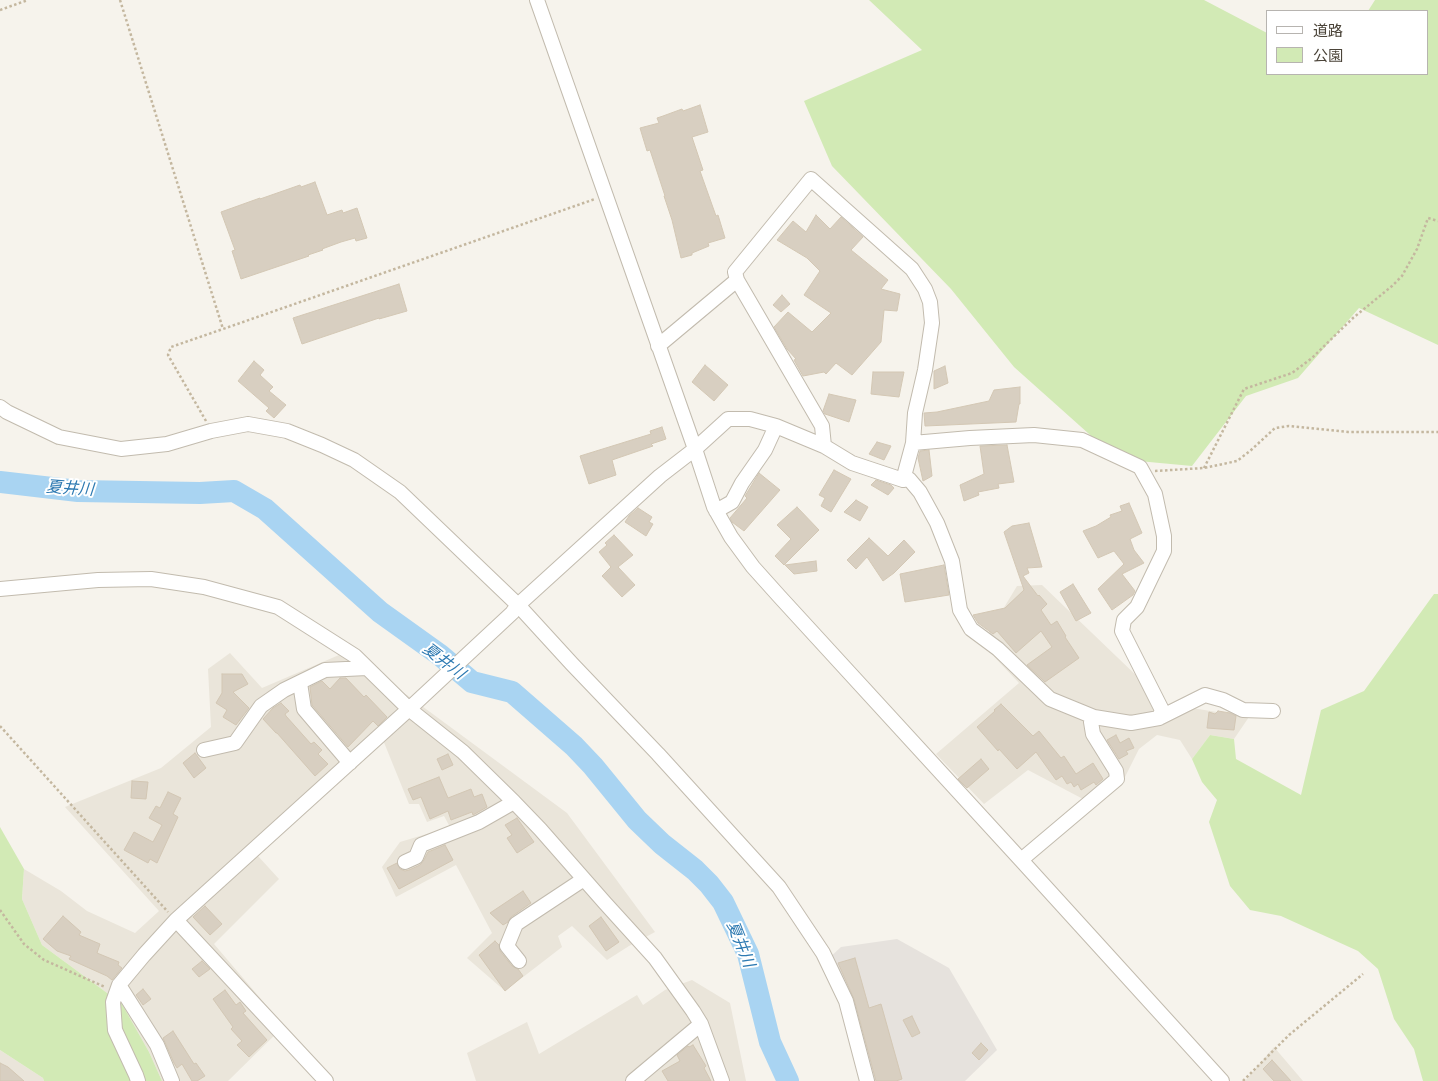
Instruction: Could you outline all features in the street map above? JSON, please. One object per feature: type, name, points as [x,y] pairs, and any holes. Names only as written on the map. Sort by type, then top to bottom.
[{"type":"street","points":[[536,0],[716,511],[753,567],[772,589],[1222,1081]]},
{"type":"street","points":[[824,446],[822,426],[737,280],[735,272],[811,179],[912,269],[930,302],[932,323],[925,370],[915,413],[913,443],[903,480]]},
{"type":"street","points":[[658,346],[737,280]]},
{"type":"street","points":[[0,407],[6,412],[59,437],[122,450],[167,444],[211,431],[248,424],[286,431],[354,460],[400,492],[487,574],[515,609],[572,664],[658,754],[779,887],[823,953],[846,1001],[867,1081]]},
{"type":"street","points":[[138,1081],[115,1030],[113,1002],[118,989],[176,920],[409,709],[660,476],[695,449],[728,419],[750,419],[776,426],[824,446],[852,463],[903,480],[909,479],[920,492],[937,522],[952,561],[960,610],[970,629],[998,649],[1050,699],[1094,718],[1132,723],[1159,718],[1205,695],[1224,700],[1243,710],[1273,711]]},
{"type":"street","points":[[716,511],[732,502],[742,483],[765,450],[776,426]]},
{"type":"street","points":[[913,443],[1034,435],[1082,440],[1140,467],[1155,494],[1164,536],[1164,551],[1137,607],[1124,620],[1122,631],[1162,710],[1159,718]]},
{"type":"street","points":[[0,589],[98,580],[151,579],[204,586],[278,607],[355,656],[409,709],[463,752],[514,802],[656,958],[694,1011],[701,1024],[722,1081]]},
{"type":"street","points":[[204,750],[235,742],[261,706],[284,690],[324,670],[367,668]]},
{"type":"street","points":[[300,683],[304,709],[350,763]]},
{"type":"street","points":[[1021,860],[1118,779],[1116,771],[1093,734],[1091,722],[1094,718]]},
{"type":"street","points":[[405,862],[416,857],[421,845],[480,822],[514,802]]},
{"type":"street","points":[[519,961],[507,946],[516,924],[584,880]]},
{"type":"street","points":[[176,920],[326,1081]]},
{"type":"street","points":[[118,989],[157,1045],[172,1081]]},
{"type":"street","points":[[633,1081],[701,1024]]},
{"type":"path","points":[[0,10],[28,0]]},
{"type":"path","points":[[120,0],[223,329]]},
{"type":"path","points":[[211,431],[168,355],[170,347],[605,195]]},
{"type":"path","points":[[1204,468],[1244,389],[1292,373],[1312,358],[1353,318],[1402,276],[1417,249],[1428,218],[1438,221]]},
{"type":"path","points":[[1144,472],[1204,468],[1236,461],[1276,428],[1289,426],[1348,432],[1438,432]]},
{"type":"path","points":[[0,726],[176,920]]},
{"type":"path","points":[[0,910],[24,944],[44,960],[118,989]]},
{"type":"path","points":[[1243,1081],[1289,1035],[1363,974]]},
{"type":"shaded area","points":[[1042,585],[1166,704],[1249,717],[1234,739],[1210,735],[1192,759],[1180,740],[1157,735],[1139,749],[1125,777],[1083,799],[1028,770],[984,804],[936,754],[1019,683],[982,644],[1017,586]]},
{"type":"shaded area","points":[[230,653],[262,688],[339,655],[407,695],[567,813],[655,932],[607,960],[572,926],[558,936],[562,947],[505,991],[467,958],[492,933],[456,865],[396,897],[382,867],[400,842],[450,827],[444,816],[427,822],[419,804],[409,804],[383,740],[258,856],[279,879],[214,944],[284,1026],[228,1081],[162,1081],[149,1052],[122,1004],[42,945],[22,899],[24,869],[61,891],[87,911],[135,933],[159,911],[65,807],[161,768],[211,727],[208,669]]},
{"type":"shaded area","points":[[897,939],[949,968],[997,1050],[965,1081],[872,1081],[827,960],[841,947]]},
{"type":"shaded area","points":[[692,980],[730,1003],[746,1081],[476,1081],[467,1053],[527,1022],[539,1054],[637,995],[643,1005],[665,990]]},
{"type":"shaded area","points":[[1274,1047],[1303,1081],[1245,1081]]},
{"type":"shaded area","points":[[0,1050],[43,1078],[44,1081],[0,1081]]},
{"type":"green space","points":[[869,0],[1204,0],[1266,32],[1266,75],[1428,75],[1428,10],[1369,10],[1375,0],[1438,0],[1438,345],[1359,308],[1298,378],[1246,396],[1192,466],[1117,459],[1014,367],[951,289],[832,166],[804,101],[922,50]]},
{"type":"green space","points":[[1434,594],[1438,594],[1438,1081],[1423,1081],[1414,1049],[1394,1019],[1378,969],[1358,951],[1281,916],[1250,910],[1230,886],[1209,822],[1217,800],[1202,782],[1192,759],[1210,735],[1234,739],[1236,759],[1301,795],[1321,710],[1364,691]]},
{"type":"green space","points":[[0,827],[24,869],[22,899],[42,945],[122,1004],[149,1052],[162,1081],[44,1081],[43,1078],[0,1050]]},
{"type":"building","points":[[700,105],[708,132],[692,137],[703,170],[700,171],[725,238],[708,243],[709,246],[692,253],[692,255],[681,258],[665,196],[650,150],[647,151],[640,128],[659,123],[657,118]]},
{"type":"building","points":[[315,182],[327,215],[342,210],[343,213],[357,208],[367,238],[356,241],[355,238],[341,242],[309,256],[241,279],[232,251],[235,250],[221,212],[300,185],[301,187]]},
{"type":"building","points":[[816,215],[830,229],[841,217],[863,237],[851,250],[888,280],[881,289],[900,294],[897,311],[884,310],[881,342],[852,375],[836,363],[826,374],[824,372],[803,376],[794,360],[796,359],[787,349],[774,327],[788,312],[812,332],[831,313],[804,295],[820,271],[807,258],[777,240],[793,221],[806,232]]},
{"type":"building","points":[[399,284],[407,311],[379,318],[302,344],[293,318]]},
{"type":"building","points":[[782,295],[790,304],[781,312],[773,305]]},
{"type":"building","points":[[254,361],[264,370],[260,375],[273,387],[269,391],[286,405],[274,418],[266,411],[269,408],[238,381]]},
{"type":"building","points":[[705,365],[728,385],[714,401],[692,382]]},
{"type":"building","points":[[945,366],[948,383],[934,389],[934,371]]},
{"type":"building","points":[[873,372],[904,372],[899,397],[871,394]]},
{"type":"building","points":[[1020,387],[1020,404],[1016,422],[925,426],[924,413],[989,401],[994,390]]},
{"type":"building","points":[[829,394],[856,400],[849,422],[825,414],[823,411]]},
{"type":"building","points":[[662,427],[666,439],[651,444],[653,446],[612,460],[616,475],[589,484],[580,456],[651,434],[650,431]]},
{"type":"building","points":[[877,442],[891,446],[884,460],[869,454]]},
{"type":"building","points":[[1007,445],[1014,482],[998,484],[999,488],[978,492],[979,495],[964,501],[960,485],[984,474],[980,446]]},
{"type":"building","points":[[929,450],[932,476],[923,481],[918,458],[920,451]]},
{"type":"building","points":[[834,470],[851,479],[831,512],[821,506],[825,498],[819,495]]},
{"type":"building","points":[[759,473],[780,490],[744,531],[732,522],[730,518],[747,498],[745,496]]},
{"type":"building","points":[[876,480],[891,485],[894,488],[888,495],[871,485]]},
{"type":"building","points":[[856,500],[868,507],[860,521],[844,512]]},
{"type":"building","points":[[1129,503],[1142,533],[1130,539],[1134,550],[1144,563],[1122,574],[1135,591],[1133,595],[1112,610],[1098,589],[1124,564],[1114,551],[1098,558],[1083,531],[1096,526],[1111,517],[1110,515],[1122,511],[1120,506]]},
{"type":"building","points":[[797,507],[819,530],[784,565],[775,556],[791,539],[777,525]]},
{"type":"building","points":[[638,508],[652,517],[649,522],[653,524],[646,536],[625,522]]},
{"type":"building","points":[[1029,523],[1042,567],[1027,568],[1029,573],[1023,576],[1038,596],[1047,604],[1041,610],[1051,625],[1057,621],[1079,658],[1045,682],[1027,665],[1052,647],[1041,631],[1016,653],[997,631],[993,634],[978,623],[973,615],[1005,608],[1024,590],[1004,532],[1012,526]]},
{"type":"building","points":[[614,535],[633,555],[618,567],[635,585],[622,597],[602,576],[611,567],[599,552]]},
{"type":"building","points":[[869,538],[888,556],[904,540],[915,552],[883,581],[867,557],[856,569],[847,560]]},
{"type":"building","points":[[816,561],[817,571],[794,574],[785,565]]},
{"type":"building","points":[[944,565],[949,595],[905,602],[900,574]]},
{"type":"building","points":[[1073,584],[1091,613],[1076,621],[1060,592]]},
{"type":"building","points":[[222,674],[242,674],[248,684],[233,692],[249,708],[236,725],[223,717],[227,710],[216,703],[222,693]]},
{"type":"building","points":[[340,678],[346,678],[387,717],[378,726],[373,721],[348,747],[312,705],[310,687],[322,681],[330,689]]},
{"type":"building","points":[[281,703],[289,711],[285,714],[286,716],[311,744],[314,742],[322,750],[318,754],[328,764],[315,776],[263,719],[273,708]]},
{"type":"building","points":[[1001,704],[1033,736],[1039,731],[1061,758],[1064,756],[1076,774],[1093,763],[1103,779],[1096,785],[1094,782],[1081,790],[1078,784],[1074,787],[1071,782],[1067,784],[1062,776],[1056,780],[1036,752],[1017,769],[977,727]]},
{"type":"building","points":[[1218,711],[1236,716],[1234,730],[1207,728],[1209,712],[1215,714]]},
{"type":"building","points":[[1116,735],[1120,743],[1129,738],[1134,748],[1126,751],[1128,754],[1119,759],[1107,740]]},
{"type":"building","points":[[195,753],[206,768],[194,778],[183,763]]},
{"type":"building","points":[[448,754],[453,765],[442,770],[437,759]]},
{"type":"building","points":[[981,759],[989,769],[967,788],[958,779]]},
{"type":"building","points":[[439,777],[448,798],[471,789],[474,797],[482,794],[487,807],[473,815],[472,812],[451,820],[448,811],[430,819],[421,797],[413,800],[408,789]]},
{"type":"building","points":[[132,781],[148,782],[146,799],[131,798]]},
{"type":"building","points":[[168,792],[181,798],[173,814],[178,817],[157,863],[150,859],[148,863],[124,850],[134,832],[153,842],[162,825],[149,818],[156,806],[160,808]]},
{"type":"building","points":[[517,818],[534,842],[517,853],[507,838],[512,835],[505,825]]},
{"type":"building","points":[[445,845],[453,860],[399,889],[387,868],[397,863],[400,869],[409,870],[420,865],[428,852]]},
{"type":"building","points":[[523,891],[531,903],[511,917],[508,922],[503,925],[490,913]]},
{"type":"building","points":[[205,906],[222,924],[210,935],[193,917]]},
{"type":"building","points":[[63,916],[81,932],[79,935],[100,944],[97,953],[119,962],[118,965],[122,968],[112,980],[69,959],[71,956],[57,951],[43,939]]},
{"type":"building","points":[[601,917],[619,942],[606,951],[589,926]]},
{"type":"building","points":[[495,941],[512,966],[518,969],[523,976],[505,991],[479,955]]},
{"type":"building","points":[[855,958],[869,1008],[881,1004],[902,1079],[896,1081],[876,1081],[854,999],[838,963]]},
{"type":"building","points":[[202,961],[210,969],[199,977],[192,969]]},
{"type":"building","points":[[143,989],[151,999],[143,1005],[136,995]]},
{"type":"building","points":[[225,990],[236,1005],[240,1002],[246,1011],[243,1013],[267,1040],[249,1057],[237,1045],[242,1041],[231,1029],[233,1027],[213,999]]},
{"type":"building","points":[[912,1016],[920,1033],[912,1037],[903,1020]]},
{"type":"building","points":[[173,1031],[194,1064],[196,1063],[205,1076],[197,1081],[192,1081],[182,1064],[177,1068],[174,1063],[163,1038]]},
{"type":"building","points":[[981,1043],[988,1050],[979,1060],[972,1053]]},
{"type":"building","points":[[693,1045],[706,1066],[704,1068],[711,1081],[668,1081],[662,1071],[680,1061],[677,1055],[688,1046]]},
{"type":"building","points":[[1272,1060],[1291,1081],[1274,1081],[1263,1069]]},
{"type":"building","points":[[0,1063],[8,1067],[24,1081],[0,1081]]},
{"type":"waterway","name":"夏井川","points":[[0,482],[78,491],[200,493],[234,491],[265,509],[380,612],[440,655],[472,682],[512,692],[574,746],[593,766],[637,820],[662,844],[695,870],[723,902],[748,954],[770,1042],[788,1081]]}]
